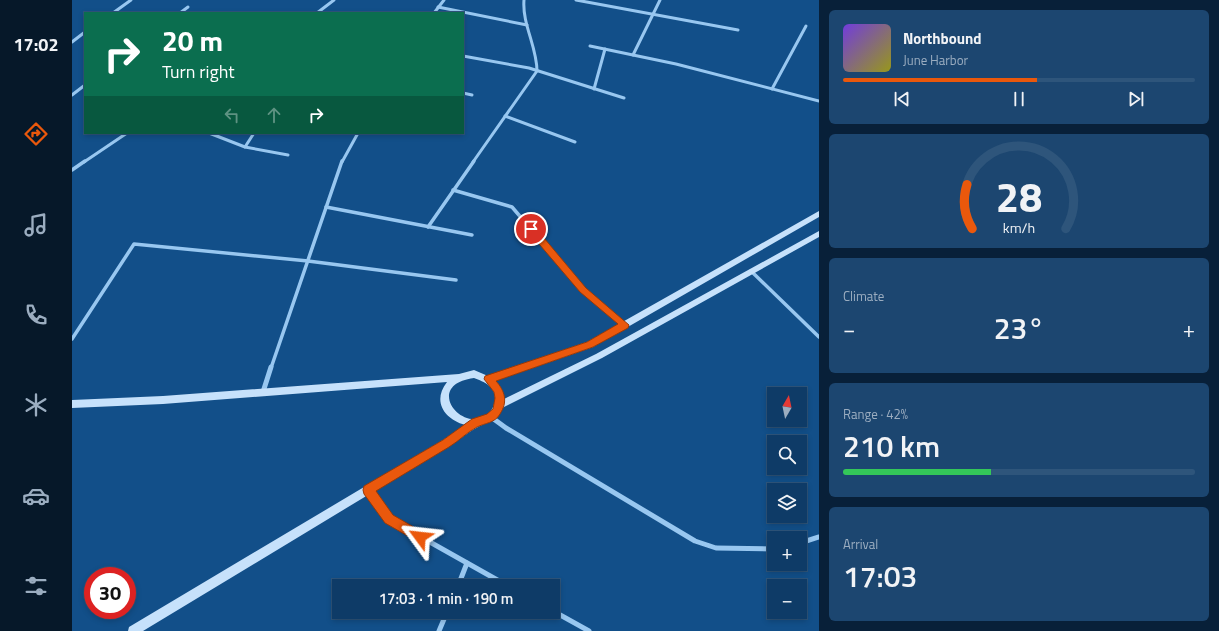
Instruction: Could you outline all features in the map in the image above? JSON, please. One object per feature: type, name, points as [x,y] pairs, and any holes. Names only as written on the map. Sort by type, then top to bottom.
[{"type":"street","points":[[114,12],[131,0]]},
{"type":"street","points":[[318,12],[334,0]]},
{"type":"street","points":[[435,12],[444,0]]},
{"type":"street","points":[[428,227],[537,71],[537,62],[523,11],[524,0]]},
{"type":"street","points":[[576,0],[738,30]]},
{"type":"street","points":[[633,55],[660,0]]},
{"type":"street","points":[[181,12],[188,7]]},
{"type":"street","points":[[438,7],[463,12]]},
{"type":"street","points":[[464,12],[527,25]]},
{"type":"street","points":[[772,89],[806,26]]},
{"type":"street","points":[[72,42],[84,33]]},
{"type":"street","points":[[590,46],[633,55],[819,101]]},
{"type":"street","points":[[594,89],[606,49]]},
{"type":"street","points":[[464,56],[537,71],[624,98]]},
{"type":"street","points":[[72,95],[84,86]]},
{"type":"street","points":[[464,93],[472,95]]},
{"type":"street","points":[[505,116],[575,142]]},
{"type":"street","points":[[72,170],[126,134]]},
{"type":"street","points":[[212,134],[245,147],[288,155]]},
{"type":"street","points":[[245,147],[253,134]]},
{"type":"street","points":[[263,392],[340,164],[357,134]]},
{"type":"street","points":[[454,190],[512,207],[583,290],[625,325]]},
{"type":"street","points":[[326,207],[472,235]]},
{"type":"street","points":[[489,379],[590,345],[819,214]]},
{"type":"street","points":[[500,405],[599,356],[819,234]]},
{"type":"street","points":[[72,340],[134,244],[308,261],[456,280]]},
{"type":"street","points":[[752,271],[819,337]]},
{"type":"street","points":[[590,345],[599,356]]},
{"type":"street","points":[[72,404],[163,400],[458,377],[474,374],[489,379],[499,390],[500,405],[491,417],[476,423],[446,443],[133,631]]},
{"type":"street","points":[[458,377],[448,387],[445,394],[448,408],[459,419],[476,423]]},
{"type":"street","points":[[491,417],[506,428],[695,541],[716,548],[767,549]]},
{"type":"street","points":[[368,490],[389,519],[496,579]]},
{"type":"street","points":[[807,541],[819,538]]},
{"type":"street","points":[[461,579],[467,563]]},
{"type":"street","points":[[560,615],[589,631]]},
{"type":"street","points":[[439,631],[444,619]]},
{"type":"route","points":[[420,537],[389,519],[368,490],[476,423],[491,417],[500,405],[500,398],[499,390],[489,379],[590,345],[625,325],[583,290],[531,229]]}]
